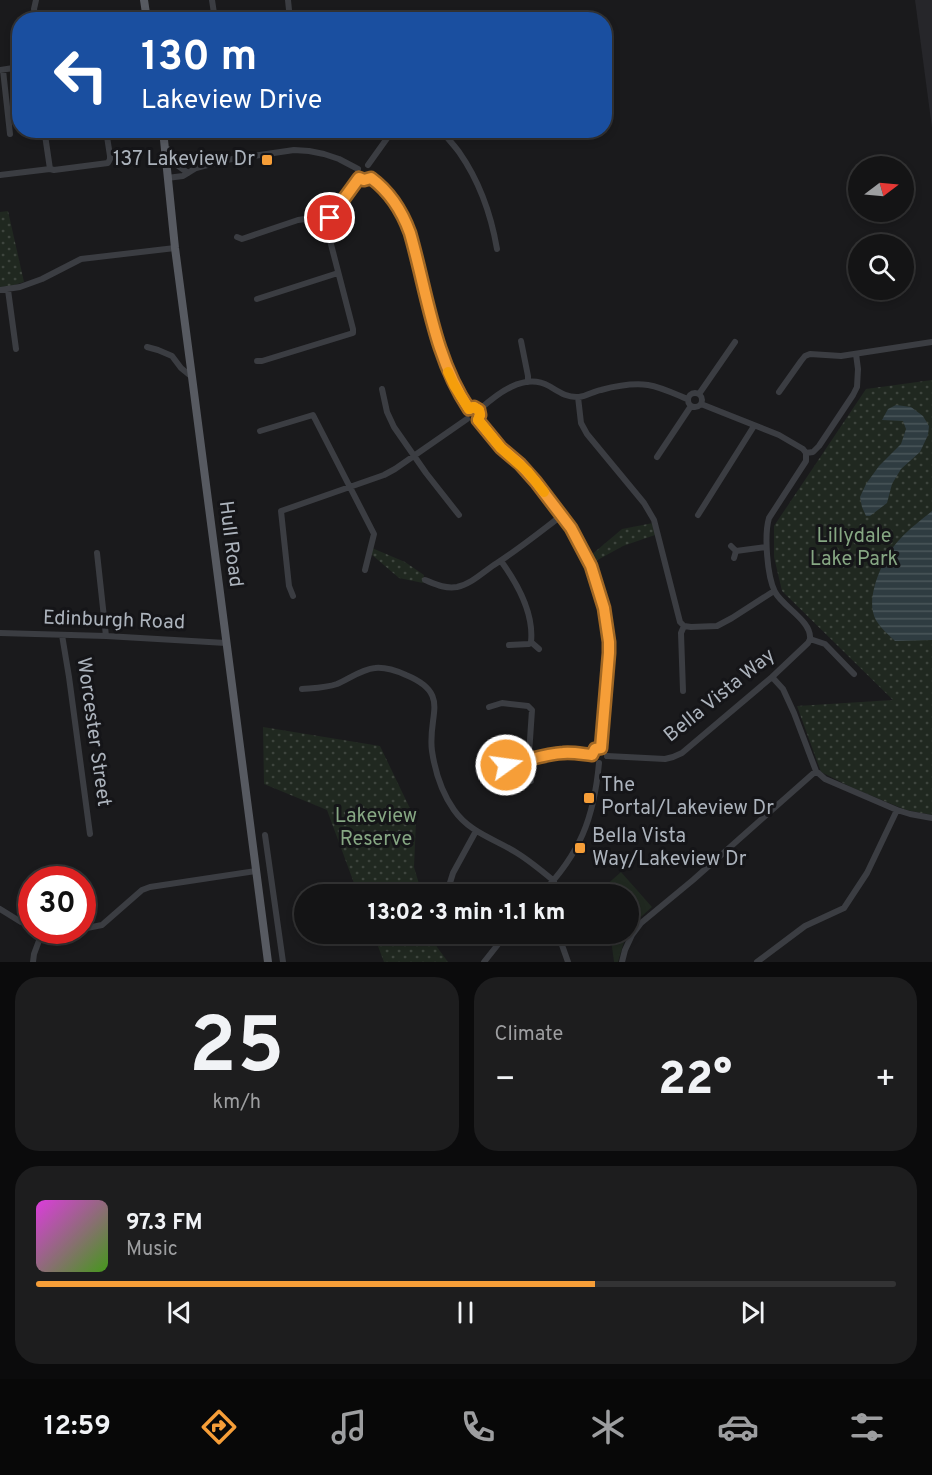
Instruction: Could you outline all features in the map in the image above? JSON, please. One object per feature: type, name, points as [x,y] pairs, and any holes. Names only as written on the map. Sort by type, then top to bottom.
[{"type":"main road","name":"Hull Road","points":[[163,138],[175,248],[268,962]]},
{"type":"street","points":[[1,70],[10,134]]},
{"type":"street","points":[[45,138],[50,169]]},
{"type":"street","points":[[0,175],[108,163],[110,156],[107,138]]},
{"type":"street","points":[[165,138],[170,159],[188,173]]},
{"type":"street","points":[[368,165],[387,138]]},
{"type":"street","points":[[448,138],[459,151],[482,192],[497,249]]},
{"type":"street","points":[[167,178],[183,176],[196,168],[226,160],[294,150],[324,154],[358,169]]},
{"type":"street","points":[[359,178],[358,169],[364,164],[368,165]]},
{"type":"street","points":[[368,165],[373,171],[371,178]]},
{"type":"street","points":[[359,178],[366,180],[371,178]]},
{"type":"street","points":[[257,361],[352,333],[353,329],[326,225],[359,178]]},
{"type":"street","points":[[371,178],[386,191],[404,218],[414,246],[441,352],[454,385],[469,409]]},
{"type":"street","points":[[237,237],[242,239],[305,219],[326,225]]},
{"type":"street","points":[[0,290],[20,287],[42,279],[81,259],[175,248]]},
{"type":"street","points":[[257,299],[338,273]]},
{"type":"street","points":[[8,290],[16,349]]},
{"type":"street","points":[[520,341],[528,382]]},
{"type":"street","points":[[699,394],[735,342]]},
{"type":"street","points":[[779,392],[805,356],[816,353],[841,356],[932,342]]},
{"type":"street","points":[[147,347],[172,356],[192,377]]},
{"type":"street","points":[[806,453],[813,452],[819,446],[853,395],[858,378],[856,354]]},
{"type":"street","points":[[479,410],[496,395],[518,384],[528,382],[541,383],[566,395],[578,397],[602,389],[639,385],[656,387],[687,399],[691,406]]},
{"type":"street","points":[[382,389],[387,412],[394,427],[459,515]]},
{"type":"street","points":[[687,399],[694,392],[702,397],[701,404]]},
{"type":"street","points":[[578,397],[582,423],[587,434],[644,503],[654,520],[680,622],[684,626],[717,626],[774,591]]},
{"type":"street","points":[[691,406],[701,404],[787,439],[806,453],[806,461],[769,518],[766,527],[766,547],[772,584],[774,591],[809,629],[810,639],[825,644],[854,674]]},
{"type":"street","points":[[657,457],[691,406]]},
{"type":"street","points":[[467,419],[466,414],[469,409],[474,407],[479,410]]},
{"type":"street","points":[[478,420],[479,410]]},
{"type":"street","points":[[260,431],[314,415],[374,534],[365,570]]},
{"type":"street","points":[[293,596],[289,586],[281,511],[384,475],[467,419]]},
{"type":"street","points":[[467,419],[471,422],[478,420]]},
{"type":"street","points":[[478,420],[501,448],[528,472],[576,537],[591,566],[604,608],[609,653],[601,748]]},
{"type":"street","points":[[698,515],[754,426]]},
{"type":"street","points":[[425,580],[443,586],[458,587],[475,579],[561,516]]},
{"type":"street","points":[[734,552],[766,547]]},
{"type":"street","points":[[97,553],[106,636]]},
{"type":"street","points":[[501,561],[513,579],[525,607],[531,642],[539,649]]},
{"type":"street","points":[[683,691],[681,633],[684,626]]},
{"type":"street","name":"Edinburgh Road","points":[[0,633],[226,643]]},
{"type":"street","name":"Worcester Street","points":[[62,635],[90,834]]},
{"type":"street","name":"Bella Vista Way","points":[[607,756],[674,758],[772,677],[810,639]]},
{"type":"street","points":[[509,645],[531,642]]},
{"type":"street","points":[[302,690],[334,685],[375,668],[401,673],[426,685],[435,704],[431,735],[432,751],[440,781],[454,810],[466,824],[518,853],[554,880]]},
{"type":"street","points":[[772,677],[783,689],[816,771],[825,779],[897,810],[932,818]]},
{"type":"street","points":[[489,707],[502,703],[528,706],[532,710],[528,769],[531,781]]},
{"type":"street","points":[[599,763],[594,761],[592,755],[595,749],[601,748]]},
{"type":"street","points":[[599,763],[607,756],[601,748]]},
{"type":"street","points":[[506,765],[564,753],[592,755]]},
{"type":"street","points":[[550,884],[565,867],[582,837],[589,818],[599,763]]},
{"type":"street","points":[[622,962],[632,935],[641,923],[816,771]]},
{"type":"street","points":[[757,962],[805,926],[844,908],[867,873],[897,810]]},
{"type":"street","points":[[449,884],[476,831]]},
{"type":"street","points":[[265,836],[284,962]]},
{"type":"street","points":[[96,926],[102,925],[142,890],[150,887],[256,871]]},
{"type":"street","points":[[0,909],[18,920]]},
{"type":"street","points":[[33,962],[37,944]]},
{"type":"street","points":[[484,962],[498,944]]},
{"type":"street","points":[[561,944],[568,962]]},
{"type":"shaded area","points":[[915,0],[932,0],[932,128]]},
{"type":"shaded area","points":[[896,405],[911,407],[923,416],[929,426],[928,435],[920,452],[901,469],[892,484],[887,503],[870,516],[866,516],[860,497],[879,466],[901,444],[906,429],[903,421],[882,420],[888,409]]},
{"type":"shaded area","points":[[932,511],[932,640],[895,641],[874,616],[872,603],[875,584],[894,546]]},
{"type":"green space","points":[[8,211],[24,282],[0,287],[0,212]]},
{"type":"green space","name":"Lillydale Lake Park","points":[[932,380],[932,815],[906,810],[821,772],[797,706],[893,700],[782,591],[774,557],[774,526],[866,389]]},
{"type":"green space","points":[[653,523],[658,534],[623,546],[594,562],[590,556],[622,529]]},
{"type":"green space","points":[[372,548],[405,562],[424,575],[423,583],[399,578],[371,554]]},
{"type":"green space","name":"Lakeview Reserve","points":[[263,727],[380,746],[416,821],[414,867],[419,884],[354,884],[327,810],[264,784]]},
{"type":"green space","points":[[621,872],[632,884],[607,884]]},
{"type":"green space","points":[[639,892],[652,907],[639,919]]},
{"type":"green space","points":[[377,944],[436,944],[448,962],[384,962]]},
{"type":"green space","points":[[612,944],[623,944],[618,962],[614,962]]},
{"type":"slow traffic","points":[[448,372],[469,409],[474,407],[479,410],[478,420],[501,448],[528,472],[544,492]]},
{"type":"place","name":"137 Lakeview Dr","points":[[267,160]]},
{"type":"place","name":"The Portal/Lakeview Dr","points":[[589,798]]},
{"type":"place","name":"Bella Vista Way/Lakeview Dr","points":[[580,848]]},
{"type":"route","points":[[330,218],[359,178],[366,180],[371,178],[386,191],[398,207],[410,233],[441,352],[454,385],[469,409],[474,407],[479,410],[478,420],[501,448],[528,472],[571,528],[591,566],[598,586],[609,642],[601,748],[595,749],[592,755],[564,753],[539,756],[506,765]]}]
